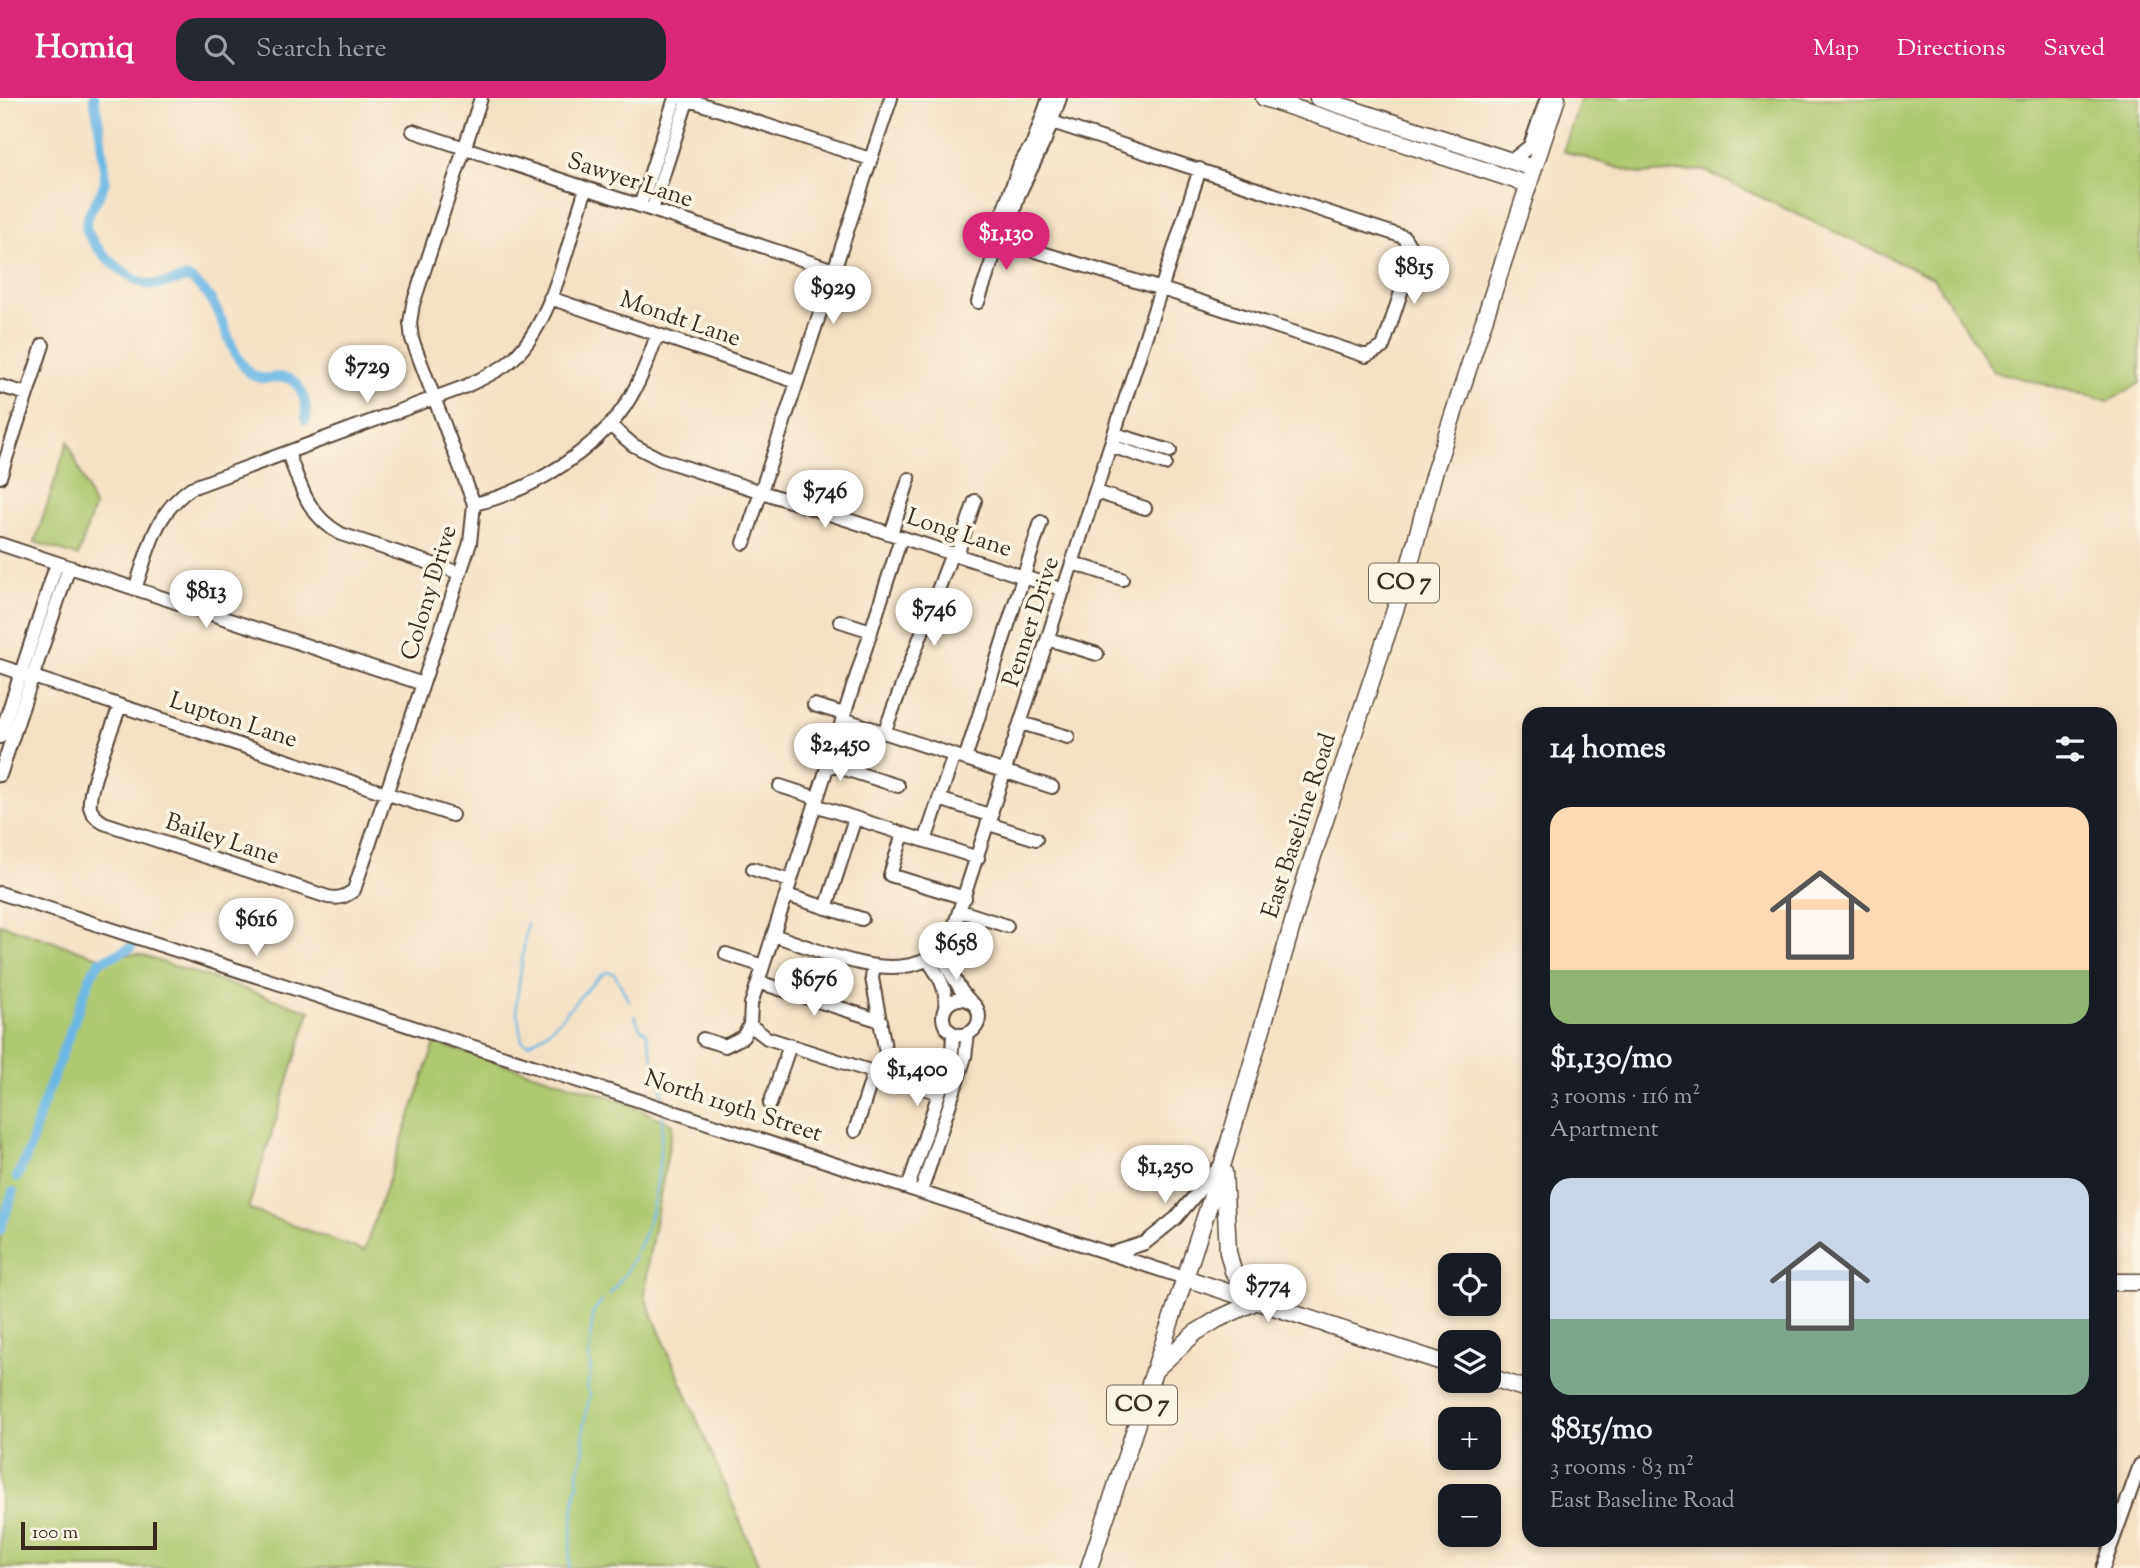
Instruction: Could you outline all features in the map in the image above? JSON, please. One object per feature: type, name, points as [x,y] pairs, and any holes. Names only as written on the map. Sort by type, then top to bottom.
[{"type":"main road","points":[[1264,98],[1527,184]]},
{"type":"main road","points":[[1318,98],[1533,168]]},
{"type":"main road","name":"East Baseline Road","points":[[1089,1568],[1223,1163],[1307,874],[1407,574],[1434,472],[1557,98]]},
{"type":"main road","points":[[1154,1370],[1195,1333],[1257,1301],[1233,1271],[1228,1252],[1223,1163]]},
{"type":"main road","name":"North 119th Street","points":[[1185,1278],[1438,1361]]},
{"type":"main road","points":[[2117,1282],[2140,1282]]},
{"type":"main road","points":[[1501,1381],[1522,1387]]},
{"type":"street","name":"Colony Drive","points":[[346,897],[354,890],[358,881],[470,543],[474,504],[412,339],[410,323],[413,304],[481,98]]},
{"type":"street","points":[[646,208],[683,98],[870,159]]},
{"type":"street","points":[[744,543],[891,98]]},
{"type":"street","points":[[978,302],[1000,236],[999,223],[1011,188],[1020,164],[1033,143],[1049,98]]},
{"type":"street","points":[[1000,236],[1010,226],[1018,196],[1052,122],[1060,98]]},
{"type":"street","points":[[1511,161],[1530,146],[1547,98]]},
{"type":"street","points":[[1000,236],[1366,356],[1383,347],[1414,253],[1405,237],[1052,122]]},
{"type":"street","name":"Sawyer Lane","points":[[413,131],[834,270]]},
{"type":"street","name":"Penner Drive","points":[[932,955],[952,933],[963,905],[1200,169]]},
{"type":"street","points":[[135,589],[159,520],[178,497],[191,488],[434,398],[487,377],[508,363],[526,344],[539,324],[586,189]]},
{"type":"street","name":"Mondt Lane","points":[[550,298],[797,382]]},
{"type":"street","points":[[474,504],[524,487],[549,474],[610,425],[646,369],[657,335]]},
{"type":"street","points":[[0,477],[43,345]]},
{"type":"street","points":[[0,386],[27,394]]},
{"type":"street","name":"Long Lane","points":[[610,425],[633,445],[660,459],[1064,590]]},
{"type":"street","points":[[1113,440],[1170,451]]},
{"type":"street","points":[[1113,440],[1166,464]]},
{"type":"street","points":[[288,453],[306,501],[329,527],[341,534],[460,573]]},
{"type":"street","points":[[703,1039],[725,1046],[743,1037],[750,1026],[751,1004],[872,631],[909,479]]},
{"type":"street","points":[[1096,492],[1145,508]]},
{"type":"street","points":[[884,733],[975,501]]},
{"type":"street","points":[[925,841],[939,799],[959,757],[1041,523]]},
{"type":"street","points":[[0,544],[423,684]]},
{"type":"street","points":[[1073,564],[1122,579]]},
{"type":"street","points":[[0,775],[27,675],[63,565]]},
{"type":"street","points":[[840,621],[872,631]]},
{"type":"street","points":[[1048,639],[1097,654]]},
{"type":"street","name":"Lupton Lane","points":[[0,666],[452,815]]},
{"type":"street","points":[[0,737],[27,675]]},
{"type":"street","points":[[814,705],[884,733],[1052,787]]},
{"type":"street","name":"Bailey Lane","points":[[120,706],[91,793],[91,810],[95,818],[328,897],[346,897]]},
{"type":"street","points":[[1021,723],[1068,737]]},
{"type":"street","points":[[828,764],[898,786]]},
{"type":"street","points":[[780,786],[855,818],[978,858]]},
{"type":"street","points":[[939,799],[1036,839]]},
{"type":"street","points":[[826,908],[855,818]]},
{"type":"street","points":[[903,834],[890,875],[1007,926]]},
{"type":"street","points":[[753,869],[790,881]]},
{"type":"street","name":"North 119th Street","points":[[0,893],[1185,1278]]},
{"type":"street","points":[[786,895],[862,919]]},
{"type":"street","points":[[773,934],[874,966],[896,968],[932,955]]},
{"type":"street","points":[[726,954],[763,966]]},
{"type":"street","points":[[932,955],[979,1015],[976,1026],[968,1033],[953,1033],[944,1025],[946,997],[932,955]]},
{"type":"street","points":[[855,1131],[879,1074],[888,1064],[872,978],[874,966]]},
{"type":"street","points":[[758,982],[881,1021]]},
{"type":"street","points":[[945,1008],[953,1000],[970,1001]]},
{"type":"street","points":[[750,1026],[767,1038],[939,1093]]},
{"type":"street","points":[[915,1190],[939,1093],[952,1053],[953,1033]]},
{"type":"street","points":[[915,1190],[965,1057],[968,1033]]},
{"type":"street","points":[[771,1104],[790,1045]]},
{"type":"street","points":[[1110,1254],[1145,1242],[1176,1218],[1223,1163]]},
{"type":"street","points":[[2117,1529],[2140,1465]]},
{"type":"street","points":[[2103,1568],[2111,1547]]},
{"type":"green space","points":[[1581,98],[2140,98],[2140,383],[2109,401],[1993,371],[1933,278],[1703,170],[1639,174],[1563,151]]},
{"type":"green space","points":[[68,441],[94,507],[78,556],[35,542]]},
{"type":"green space","points":[[0,924],[99,957],[138,954],[310,1011],[248,1209],[364,1251],[435,1043],[611,1097],[673,1124],[648,1262],[645,1297],[760,1568],[0,1568]]},
{"type":"waterway","points":[[94,98],[105,180],[86,224],[92,241],[119,268],[145,284],[161,284],[188,278],[200,287],[216,308],[232,346],[246,369],[256,377],[287,378],[297,384],[303,396],[306,420]]},
{"type":"waterway","points":[[527,923],[516,1006],[522,1041],[528,1044],[550,1029],[606,972],[614,973],[629,1001]]},
{"type":"waterway","points":[[17,1177],[91,975],[99,962],[130,948],[133,944]]},
{"type":"waterway","points":[[635,1016],[640,1028],[646,1032],[664,1099]]},
{"type":"waterway","points":[[637,1250],[654,1201],[663,1115]]},
{"type":"waterway","points":[[0,1230],[13,1192]]},
{"type":"waterway","points":[[610,1294],[635,1255]]},
{"type":"waterway","points":[[569,1568],[578,1472],[584,1450],[583,1427],[590,1394],[587,1388],[591,1369],[589,1357],[593,1312],[602,1301]]}]
